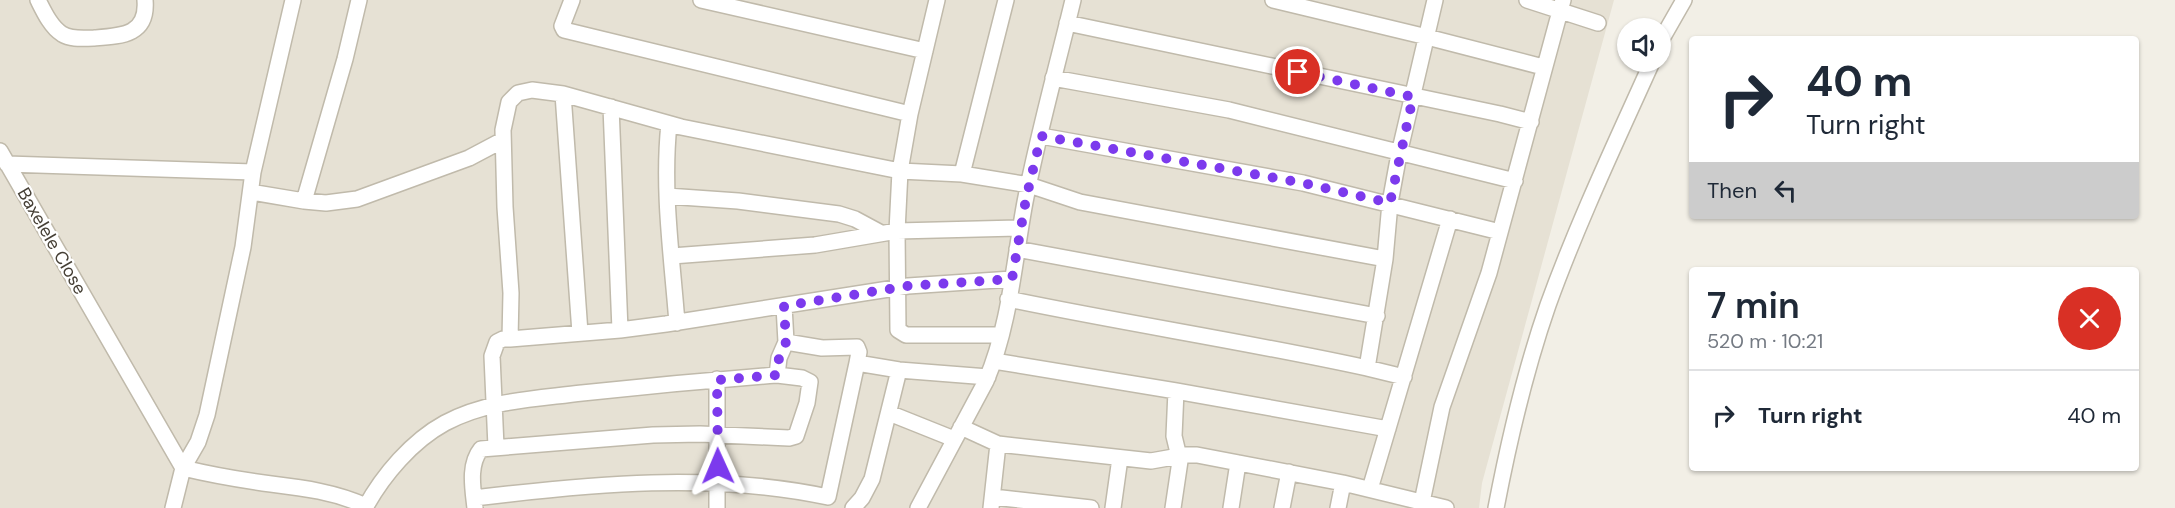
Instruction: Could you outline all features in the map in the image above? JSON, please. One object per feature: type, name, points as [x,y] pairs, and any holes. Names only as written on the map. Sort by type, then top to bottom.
[{"type":"street","points":[[38,0],[52,24],[61,34],[79,39],[120,36],[129,33],[143,20],[145,0]]},
{"type":"street","points":[[173,508],[183,468],[198,442],[207,415],[243,247],[253,172],[293,0]]},
{"type":"street","points":[[304,201],[345,59],[359,0]]},
{"type":"street","points":[[572,0],[562,26],[564,30],[910,114]]},
{"type":"street","points":[[701,0],[925,51]]},
{"type":"street","points":[[937,0],[910,114],[900,171],[897,231],[898,332],[902,334],[1001,335]]},
{"type":"street","points":[[962,174],[1006,0]]},
{"type":"street","points":[[918,508],[988,377],[994,361],[1029,185],[1073,0]]},
{"type":"street","points":[[1274,0],[1543,67]]},
{"type":"street","points":[[1367,368],[1377,316],[1390,203],[1399,154],[1436,0]]},
{"type":"street","points":[[1527,0],[1561,5],[1598,23]]},
{"type":"street","points":[[1671,23],[1684,0]]},
{"type":"street","points":[[889,413],[998,444],[1155,461],[1197,455],[1370,489],[1392,501],[1434,506],[1442,407],[1480,303],[1561,5]]},
{"type":"street","points":[[1067,23],[1531,122]]},
{"type":"street","points":[[1496,508],[1518,408],[1548,305],[1581,222],[1648,72]]},
{"type":"street","points":[[1053,78],[1229,110],[1515,181]]},
{"type":"street","points":[[510,339],[511,293],[503,130],[509,102],[518,93],[532,90],[563,94],[669,124],[900,171],[962,174],[1029,185],[1080,202],[1385,259]]},
{"type":"street","points":[[563,94],[580,333]]},
{"type":"street","points":[[611,107],[620,330]]},
{"type":"street","points":[[669,124],[666,148],[667,196],[677,322]]},
{"type":"street","points":[[1041,136],[1303,183],[1500,232]]},
{"type":"street","points":[[251,192],[326,203],[357,200],[469,158],[503,141]]},
{"type":"street","name":"Baxelele Close","points":[[4,158],[253,172]]},
{"type":"street","name":"Baxelele Close","points":[[4,158],[183,468]]},
{"type":"street","points":[[667,196],[738,201],[839,214],[855,219],[881,233]]},
{"type":"street","points":[[1370,489],[1450,219]]},
{"type":"street","points":[[672,256],[814,245],[897,231],[1020,228]]},
{"type":"street","points":[[1017,249],[1377,316]]},
{"type":"street","points":[[496,447],[492,365],[493,350],[500,340],[620,330],[898,288],[1012,279]]},
{"type":"street","points":[[1008,299],[1176,332],[1273,347],[1404,376]]},
{"type":"street","points":[[777,375],[779,358],[786,342],[784,306]]},
{"type":"street","points":[[786,342],[822,348],[857,347],[859,352],[828,497]]},
{"type":"street","points":[[994,361],[1388,429]]},
{"type":"street","points":[[857,363],[899,370],[988,377]]},
{"type":"street","points":[[183,468],[232,479],[317,490],[366,507],[380,483],[403,456],[444,423],[468,412],[494,404],[777,375],[802,378],[810,382],[807,403],[796,436],[789,438],[718,434],[653,435],[481,449],[477,455],[472,478],[474,503],[601,485],[686,481],[828,497],[854,506],[862,498],[872,479],[899,370]]},
{"type":"street","points":[[717,380],[717,508]]},
{"type":"street","points":[[1173,508],[1180,471],[1180,456],[1174,436],[1176,391]]},
{"type":"street","points":[[998,444],[992,502],[1091,508]]},
{"type":"street","points":[[1113,508],[1120,458]]},
{"type":"street","points":[[1231,508],[1238,463]]},
{"type":"street","points":[[1282,508],[1289,472]]},
{"type":"street","points":[[1338,508],[1343,483]]},
{"type":"shaded area","points":[[0,0],[1614,0],[1482,483],[1479,508],[0,508]]},
{"type":"route","points":[[718,466],[717,380],[777,375],[779,358],[786,342],[784,306],[908,286],[1012,279],[1020,228],[1041,136],[1303,183],[1390,203],[1413,97],[1298,72]]}]
